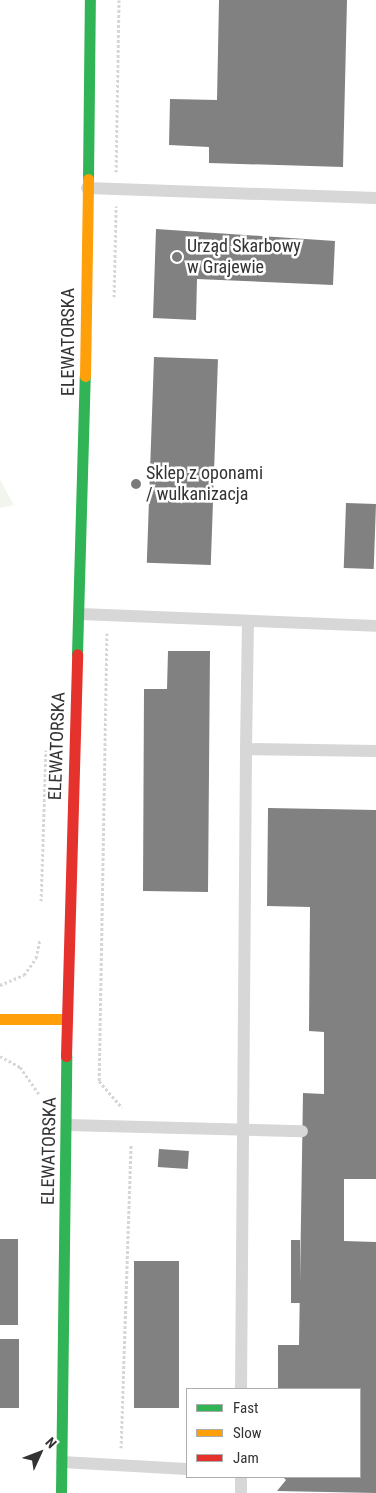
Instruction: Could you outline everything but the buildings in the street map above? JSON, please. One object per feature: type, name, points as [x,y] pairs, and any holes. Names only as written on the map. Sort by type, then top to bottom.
[{"type":"street","name":"ELEWATORSKA","points":[[61,1493],[67,1125],[66,1019],[80,614],[90,0]]},
{"type":"street","points":[[0,1018],[66,1019]]},
{"type":"lane","points":[[87,188],[376,198]]},
{"type":"lane","points":[[80,614],[376,626]]},
{"type":"lane","points":[[241,1388],[240,1129],[248,621]]},
{"type":"lane","points":[[246,749],[376,751]]},
{"type":"lane","points":[[67,1125],[302,1131]]},
{"type":"lane","points":[[62,1462],[186,1469]]},
{"type":"lane","points":[[241,1478],[241,1493]]},
{"type":"path","points":[[108,643],[100,1081],[112,1101],[129,1110],[131,1128],[120,1466]]},
{"type":"shaded area","points":[[0,480],[14,505],[0,508]]},
{"type":"traffic: fast","points":[[88,179],[90,0]]},
{"type":"traffic: fast","points":[[77,654],[85,376]]},
{"type":"traffic: fast","points":[[61,1493],[66,1056]]},
{"type":"traffic: slow","points":[[85,376],[88,179]]},
{"type":"traffic: slow","points":[[0,1019],[66,1019]]},
{"type":"traffic: jam","points":[[66,1056],[77,654]]},
{"type":"place","name":"Urząd Skarbowy w Grajewie","points":[[177,257]]},
{"type":"place","name":"Sklep z oponami / wulkanizacja","points":[[136,484]]}]
